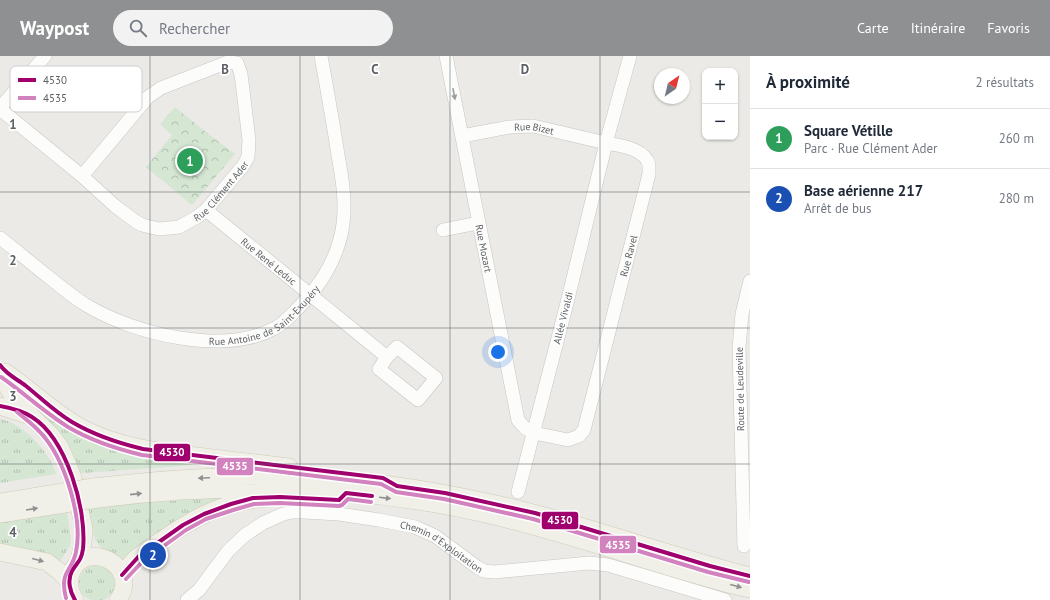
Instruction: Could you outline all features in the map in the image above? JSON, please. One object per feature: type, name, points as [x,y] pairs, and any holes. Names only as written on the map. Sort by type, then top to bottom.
[{"type":"main road","points":[[3,380],[14,400],[50,434],[60,447],[67,463],[73,478],[84,529],[79,562]]},
{"type":"main road","points":[[3,380],[23,384],[72,422],[118,443],[143,449],[383,478],[397,486]]},
{"type":"main road","points":[[0,406],[31,417]]},
{"type":"main road","points":[[0,502],[63,498],[96,493],[137,482],[234,476],[299,477],[354,481],[452,495],[535,513],[703,564],[750,576]]},
{"type":"main road","points":[[96,493],[141,493],[227,488],[308,490],[414,501],[504,518],[578,538],[699,576],[750,589]]},
{"type":"main road","points":[[122,574],[139,556],[183,524],[230,504],[253,498],[280,497],[339,500],[346,493]]},
{"type":"main road","points":[[0,514],[63,498]]},
{"type":"main road","points":[[84,529],[103,557]]},
{"type":"main road","points":[[0,552],[47,562],[60,572],[71,594]]},
{"type":"main road","points":[[71,594],[72,570],[79,562],[93,556],[103,557],[110,560],[117,566],[122,574],[124,585],[118,600]]},
{"type":"street","points":[[37,66],[45,56]]},
{"type":"street","name":"Rue Antoine de Saint-Exupéry","points":[[0,238],[62,288],[87,306],[130,324],[179,338],[213,342],[248,338],[261,334],[282,324],[310,294],[326,272],[333,260],[342,232],[344,216],[342,182],[321,56]]},
{"type":"street","name":"Rue Mozart","points":[[446,56],[515,412],[521,424],[534,433]]},
{"type":"street","points":[[606,143],[630,56]]},
{"type":"street","name":"Rue Clément Ader","points":[[0,109],[82,176],[125,214],[142,225],[152,228],[159,229],[179,227],[193,220],[206,210],[243,166],[248,157],[249,140],[241,74],[237,63],[228,62],[161,88],[152,93],[142,104]]},
{"type":"street","points":[[0,109],[10,97]]},
{"type":"street","name":"Rue Clément Ader","points":[[82,176],[135,112]]},
{"type":"street","name":"Rue Bizet","points":[[462,136],[510,127],[532,126],[606,143]]},
{"type":"street","name":"Allée Vivaldi","points":[[518,492],[606,143]]},
{"type":"street","name":"Rue Ravel","points":[[534,433],[568,440],[579,436],[584,430],[649,174],[649,164],[636,151],[606,143]]},
{"type":"street","name":"Rue René Leduc","points":[[206,210],[387,357]]},
{"type":"street","points":[[444,230],[478,223]]},
{"type":"street","name":"Route de Leudeville","points":[[744,546],[746,507],[739,348],[742,314],[750,281]]},
{"type":"street","name":"Chemin d'Exploitation","points":[[188,600],[199,590],[228,551],[245,535],[273,518],[293,512],[304,512],[339,514],[379,520],[420,529],[435,536],[484,571],[494,572],[589,563],[608,565],[725,600]]},
{"type":"green space","points":[[175,107],[235,154],[192,205],[146,167],[172,135],[160,124]]},
{"type":"green space","points":[[18,390],[143,456],[195,465],[79,473],[30,409]]},
{"type":"green space","points":[[0,419],[18,426],[26,432],[42,448],[53,465],[56,474],[0,483]]},
{"type":"green space","points":[[228,497],[124,563],[104,552],[96,541],[84,507]]},
{"type":"green space","points":[[67,510],[71,540],[70,546],[59,563],[0,545],[0,521]]},
{"type":"green space","points":[[101,565],[110,570],[114,576],[114,590],[110,596],[101,601],[93,601],[84,596],[80,590],[79,579],[84,570],[90,566]]},
{"type":"transit line","name":"4530","points":[[0,365],[9,374],[54,409],[80,427],[124,444],[143,449],[383,478],[397,486],[445,493],[535,513],[710,566],[750,576]]},
{"type":"transit line","name":"4535","points":[[1,377],[76,432],[94,440],[133,453],[381,484],[396,492],[444,499],[533,519],[708,572],[749,582]]},
{"type":"transit line","name":"4530","points":[[0,406],[25,413],[32,417],[44,427],[55,441],[65,458],[78,496],[82,515],[83,549],[79,562],[70,575],[69,582],[75,600]]},
{"type":"transit line","name":"4535","points":[[17,412],[36,428],[46,439],[60,463],[71,493],[75,509],[78,539],[74,559],[65,577],[64,589],[66,598]]},
{"type":"transit line","name":"4530","points":[[122,575],[139,556],[183,525],[204,514],[231,504],[253,498],[280,497],[339,500],[346,493],[372,496]]},
{"type":"transit line","name":"4535","points":[[126,579],[143,561],[186,530],[206,519],[233,510],[254,504],[280,503],[339,506],[348,499],[371,502]]},
{"type":"place","name":"Square Vétille","points":[[190,161]]},
{"type":"place","name":"Base aérienne 217","points":[[153,555]]}]
